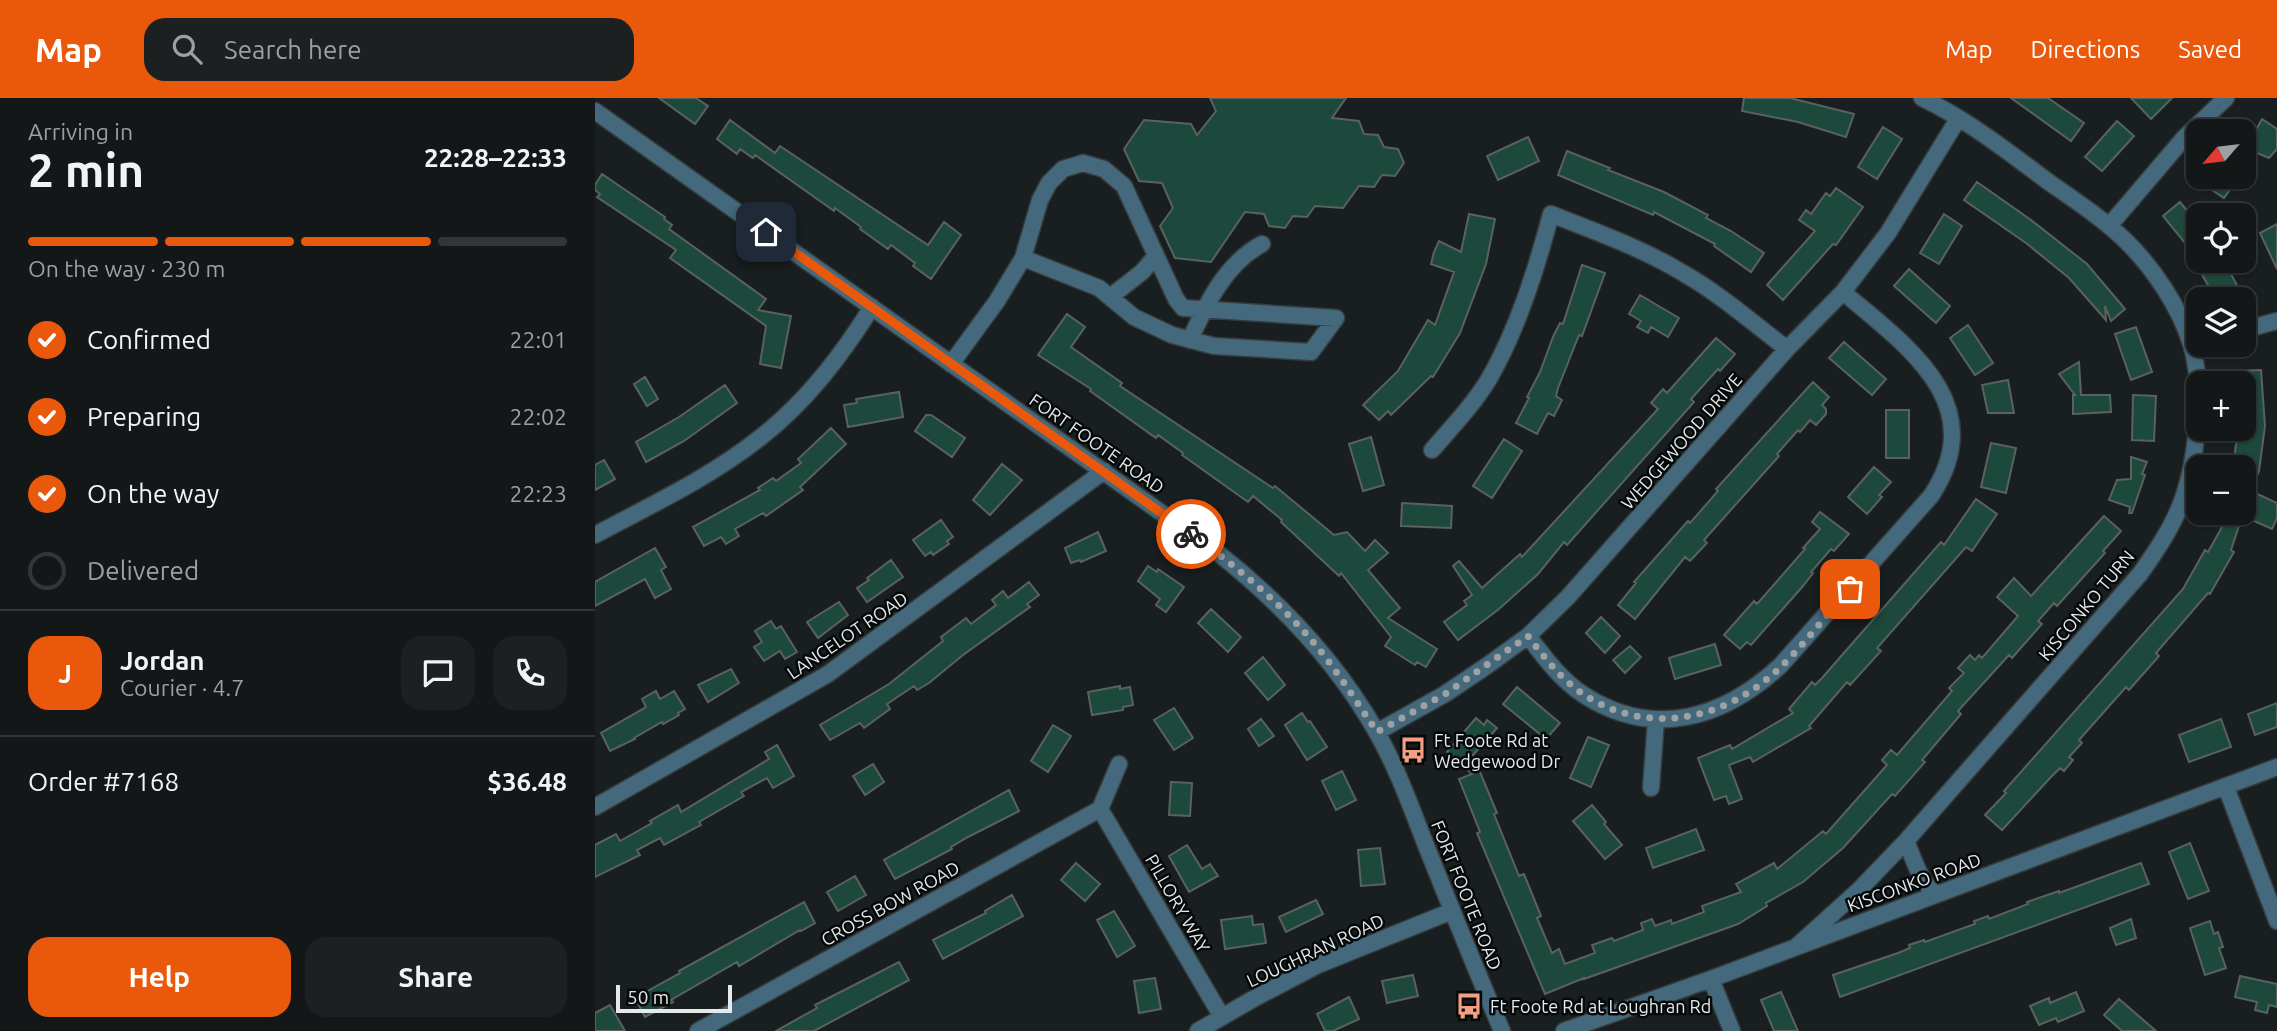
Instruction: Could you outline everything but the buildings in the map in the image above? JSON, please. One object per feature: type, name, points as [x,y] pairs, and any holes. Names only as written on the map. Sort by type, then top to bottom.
[{"type":"street","name":"KISCONKO TURN","points":[[1922,98],[2006,150],[2109,226],[2135,251],[2163,286],[2186,328]]},
{"type":"street","points":[[2109,226],[2184,138],[2226,98]]},
{"type":"street","name":"FORT FOOTE ROAD","points":[[595,111],[1104,471],[1258,585],[1299,625],[1333,667],[1377,732],[1408,799],[1502,1031]]},
{"type":"street","name":"WEDGEWOOD DRIVE","points":[[1377,732],[1445,694],[1528,636],[1568,597],[1787,349],[1843,292],[1888,233],[1958,119]]},
{"type":"street","points":[[951,364],[997,301],[1023,258],[1040,200],[1049,183],[1063,169],[1083,163],[1104,169],[1123,186],[1176,299],[1183,308],[1336,318],[1311,352],[1214,346],[1163,331],[1134,317],[1099,288],[1023,258]]},
{"type":"street","points":[[1432,450],[1468,408],[1488,379],[1503,350],[1539,258],[1551,214],[1641,250],[1684,273],[1787,349]]},
{"type":"street","points":[[1190,340],[1205,308],[1238,261],[1262,244]]},
{"type":"street","points":[[1110,297],[1142,272],[1156,256]]},
{"type":"street","points":[[1528,636],[1563,678],[1582,694],[1630,715],[1656,719],[1699,715],[1740,698],[1760,685],[1781,665],[1918,512],[1942,480],[1949,464],[1953,433],[1943,396],[1931,372],[1910,348],[1843,292]]},
{"type":"street","points":[[595,535],[705,475],[761,437],[789,413],[829,370],[872,307]]},
{"type":"street","points":[[2256,327],[2277,321]]},
{"type":"street","name":"KISCONKO TURN","points":[[1797,946],[1859,890],[1906,841],[2140,575],[2165,537],[2179,509],[2198,429],[2195,357]]},
{"type":"street","name":"LANCELOT ROAD","points":[[595,807],[828,674],[1104,471]]},
{"type":"street","points":[[1651,788],[1656,719]]},
{"type":"street","points":[[1100,809],[1119,764]]},
{"type":"street","name":"KISCONKO ROAD","points":[[1564,1031],[2277,768]]},
{"type":"street","points":[[2226,787],[2277,921]]},
{"type":"street","name":"PILLORY WAY","points":[[1100,809],[1222,1017]]},
{"type":"street","name":"CROSS BOW ROAD","points":[[698,1031],[1100,809]]},
{"type":"street","points":[[1906,841],[1923,879],[1936,894]]},
{"type":"street","name":"LOUGHRAN ROAD","points":[[1198,1031],[1318,965],[1452,911]]},
{"type":"street","points":[[1711,979],[1732,1031]]},
{"type":"way so far","points":[[1191,534],[1258,585],[1299,625],[1333,667],[1377,732],[1445,694],[1528,636],[1563,678],[1582,694],[1603,705],[1630,715],[1656,719],[1699,715],[1740,698],[1760,685],[1850,589]]},
{"type":"place","name":"Ft Foote Rd at Wedgewood Dr","points":[[1413,750]]},
{"type":"place","name":"Ft Foote Rd at Loughran Rd","points":[[1469,1006]]},
{"type":"route","points":[[766,232],[1191,534]]}]
